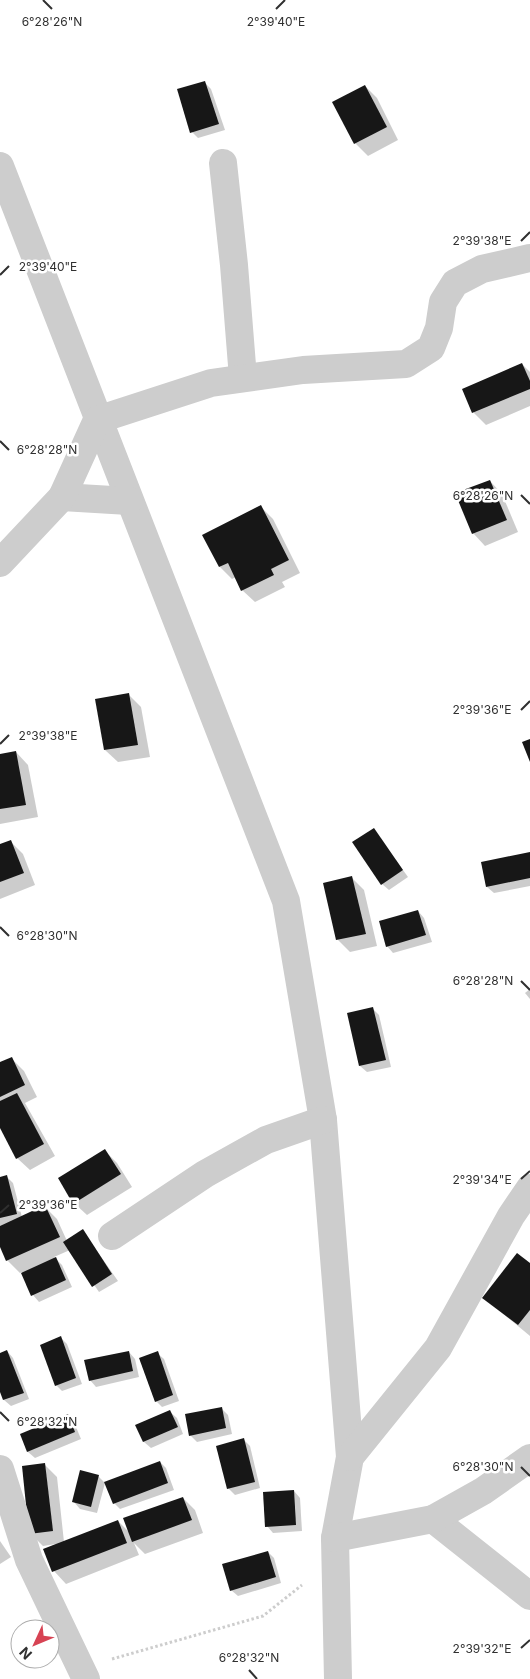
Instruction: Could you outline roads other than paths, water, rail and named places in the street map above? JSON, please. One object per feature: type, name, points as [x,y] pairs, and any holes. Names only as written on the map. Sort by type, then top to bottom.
[{"type":"street","points":[[222,163],[234,265],[243,378]]},
{"type":"street","points":[[0,166],[97,420],[286,901],[323,1120],[350,1457],[335,1538],[338,1679]]},
{"type":"street","points":[[0,563],[62,497],[97,420],[211,382],[303,370],[406,364],[432,348],[439,328],[444,302],[455,283],[482,269],[530,258]]},
{"type":"street","points":[[62,497],[129,501]]},
{"type":"street","points":[[112,1236],[205,1174],[266,1140],[323,1120]]},
{"type":"street","points":[[350,1457],[438,1348],[511,1216],[530,1188]]},
{"type":"street","points":[[335,1538],[433,1519],[483,1491],[530,1458]]},
{"type":"street","points":[[0,1468],[29,1560],[84,1674]]},
{"type":"street","points":[[433,1519],[530,1596]]}]
